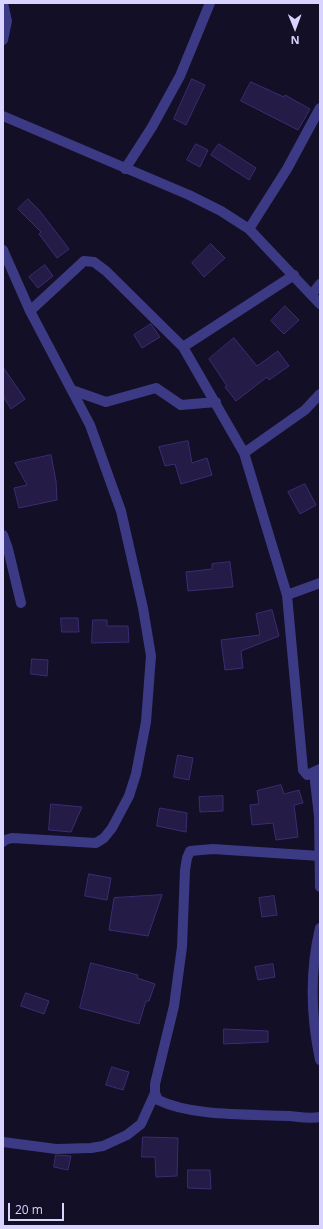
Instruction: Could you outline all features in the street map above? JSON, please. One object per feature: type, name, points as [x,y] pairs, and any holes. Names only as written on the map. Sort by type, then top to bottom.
[{"type":"street","points":[[3,3],[7,21],[3,40]]},
{"type":"street","points":[[125,169],[152,127],[180,76],[210,3]]},
{"type":"street","points":[[249,229],[287,169],[320,108]]},
{"type":"street","points":[[3,116],[125,169],[190,195],[221,211],[249,229],[320,304]]},
{"type":"street","points":[[3,250],[30,311],[90,425],[121,511],[143,608],[151,656],[146,722],[136,774],[129,796],[112,828],[104,838],[96,843],[12,838],[3,842]]},
{"type":"street","points":[[30,311],[84,261],[94,262],[120,283],[183,347],[244,453],[287,596],[303,770],[307,775],[317,771],[320,887]]},
{"type":"street","points":[[183,347],[294,275]]},
{"type":"street","points":[[312,294],[320,284]]},
{"type":"street","points":[[72,390],[106,402],[156,388],[181,405],[216,402]]},
{"type":"street","points":[[244,453],[305,410],[320,394]]},
{"type":"street","points":[[3,535],[8,549],[21,603]]},
{"type":"street","points":[[287,596],[320,583]]},
{"type":"street","points":[[3,1142],[56,1149],[91,1148],[103,1146],[127,1135],[141,1124],[155,1093],[174,1006],[182,947],[185,870],[190,851],[213,850],[319,856]]},
{"type":"street","points":[[320,928],[314,970],[313,1000],[320,1060]]},
{"type":"street","points":[[155,1093],[158,1100],[170,1106],[258,1116],[320,1117]]},
{"type":"building","points":[[192,79],[205,85],[186,125],[174,119]]},
{"type":"building","points":[[251,82],[284,97],[285,95],[310,109],[298,130],[241,101]]},
{"type":"building","points":[[196,144],[208,150],[200,167],[187,160]]},
{"type":"building","points":[[219,144],[256,168],[249,180],[211,155]]},
{"type":"building","points":[[28,199],[39,210],[69,249],[57,258],[39,234],[41,232],[18,209]]},
{"type":"building","points":[[211,244],[225,258],[204,277],[192,263]]},
{"type":"building","points":[[45,265],[53,276],[38,288],[29,277]]},
{"type":"building","points":[[285,306],[299,320],[284,334],[271,321]]},
{"type":"building","points":[[151,324],[160,337],[142,348],[134,335]]},
{"type":"building","points":[[234,338],[257,366],[278,351],[289,366],[269,380],[267,377],[236,401],[225,387],[227,386],[209,359]]},
{"type":"building","points":[[3,367],[25,399],[11,409],[3,396]]},
{"type":"building","points":[[188,441],[192,463],[207,458],[212,475],[181,484],[175,464],[165,466],[159,447]]},
{"type":"building","points":[[51,455],[56,481],[57,500],[19,508],[14,488],[27,485],[15,463]]},
{"type":"building","points":[[305,484],[316,505],[300,514],[288,492]]},
{"type":"building","points":[[230,562],[233,587],[188,591],[186,572],[212,569],[212,564]]},
{"type":"building","points":[[272,610],[279,636],[241,651],[243,668],[225,670],[221,640],[260,635],[256,614]]},
{"type":"building","points":[[61,618],[78,618],[79,632],[62,632]]},
{"type":"building","points":[[93,620],[107,620],[107,626],[128,626],[129,642],[92,643]]},
{"type":"building","points":[[32,659],[48,660],[47,676],[31,674]]},
{"type":"building","points":[[178,755],[193,758],[189,780],[174,777]]},
{"type":"building","points":[[281,785],[284,794],[299,790],[303,803],[294,805],[298,837],[276,840],[273,823],[252,825],[250,805],[259,804],[257,791]]},
{"type":"building","points":[[223,796],[223,811],[200,812],[199,797]]},
{"type":"building","points":[[51,804],[82,807],[71,832],[49,830]]},
{"type":"building","points":[[160,808],[187,813],[186,832],[157,826]]},
{"type":"building","points":[[89,874],[111,878],[107,900],[85,896]]},
{"type":"building","points":[[162,895],[148,936],[109,930],[114,898]]},
{"type":"building","points":[[274,896],[277,915],[262,917],[259,898]]},
{"type":"building","points":[[91,963],[138,975],[137,978],[155,984],[149,1001],[146,1001],[139,1024],[80,1008]]},
{"type":"building","points":[[273,964],[275,977],[258,980],[255,967]]},
{"type":"building","points":[[26,993],[49,1001],[44,1014],[21,1006]]},
{"type":"building","points":[[224,1029],[268,1031],[268,1042],[224,1044]]},
{"type":"building","points":[[112,1067],[129,1072],[123,1090],[106,1085]]},
{"type":"building","points":[[143,1137],[178,1138],[177,1176],[156,1177],[155,1157],[142,1157]]},
{"type":"building","points":[[56,1155],[71,1156],[68,1170],[54,1167]]},
{"type":"building","points":[[188,1170],[210,1170],[211,1189],[188,1188]]}]
